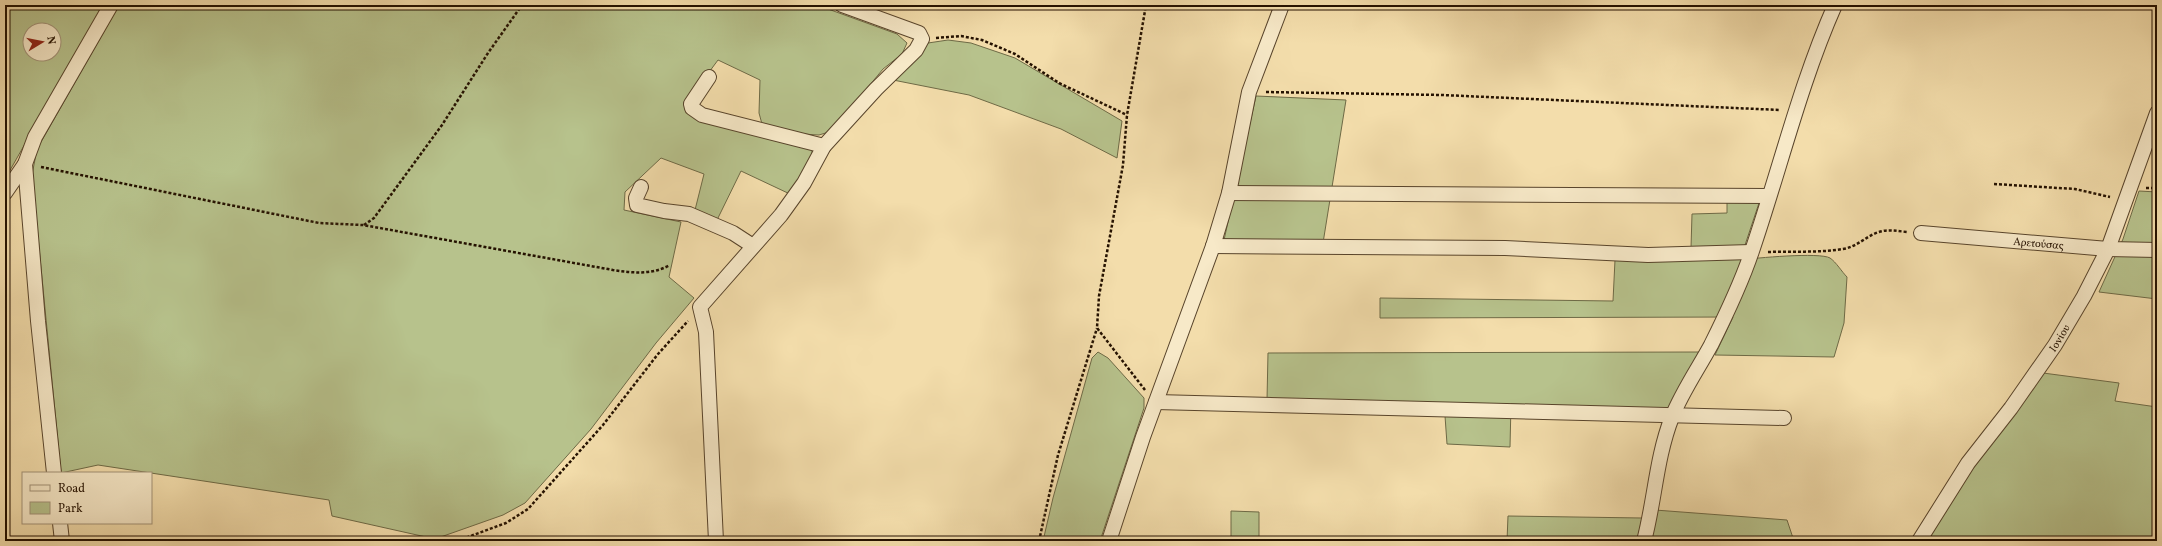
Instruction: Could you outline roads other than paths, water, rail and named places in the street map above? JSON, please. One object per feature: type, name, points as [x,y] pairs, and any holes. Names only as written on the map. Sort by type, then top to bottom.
[{"type":"street","points":[[5,193],[24,164],[35,137],[111,5]]},
{"type":"street","points":[[716,541],[706,332],[700,307],[781,215],[800,190],[824,146],[876,89],[916,50],[922,39],[919,33],[905,27],[842,5]]},
{"type":"street","points":[[1109,541],[1128,479],[1213,246],[1229,193],[1249,92],[1282,5]]},
{"type":"street","points":[[1644,541],[1657,466],[1672,416],[1726,314],[1751,252],[1816,51],[1835,5]]},
{"type":"street","points":[[709,77],[691,104],[692,108],[702,115],[824,146]]},
{"type":"street","name":"Ιονίου","points":[[1919,541],[1965,469],[2011,408],[2055,345],[2084,296],[2108,249],[2157,113]]},
{"type":"street","points":[[24,164],[38,321],[54,472]]},
{"type":"street","points":[[641,187],[636,198],[637,205],[664,211],[689,214],[733,234],[753,246]]},
{"type":"street","points":[[1229,193],[1769,196]]},
{"type":"street","name":"Αρετούσας","points":[[1921,233],[2108,249],[2157,250]]},
{"type":"street","points":[[1213,246],[1505,248],[1648,255],[1751,252]]},
{"type":"street","points":[[1156,402],[1784,418]]},
{"type":"street","points":[[60,524],[62,541]]}]
